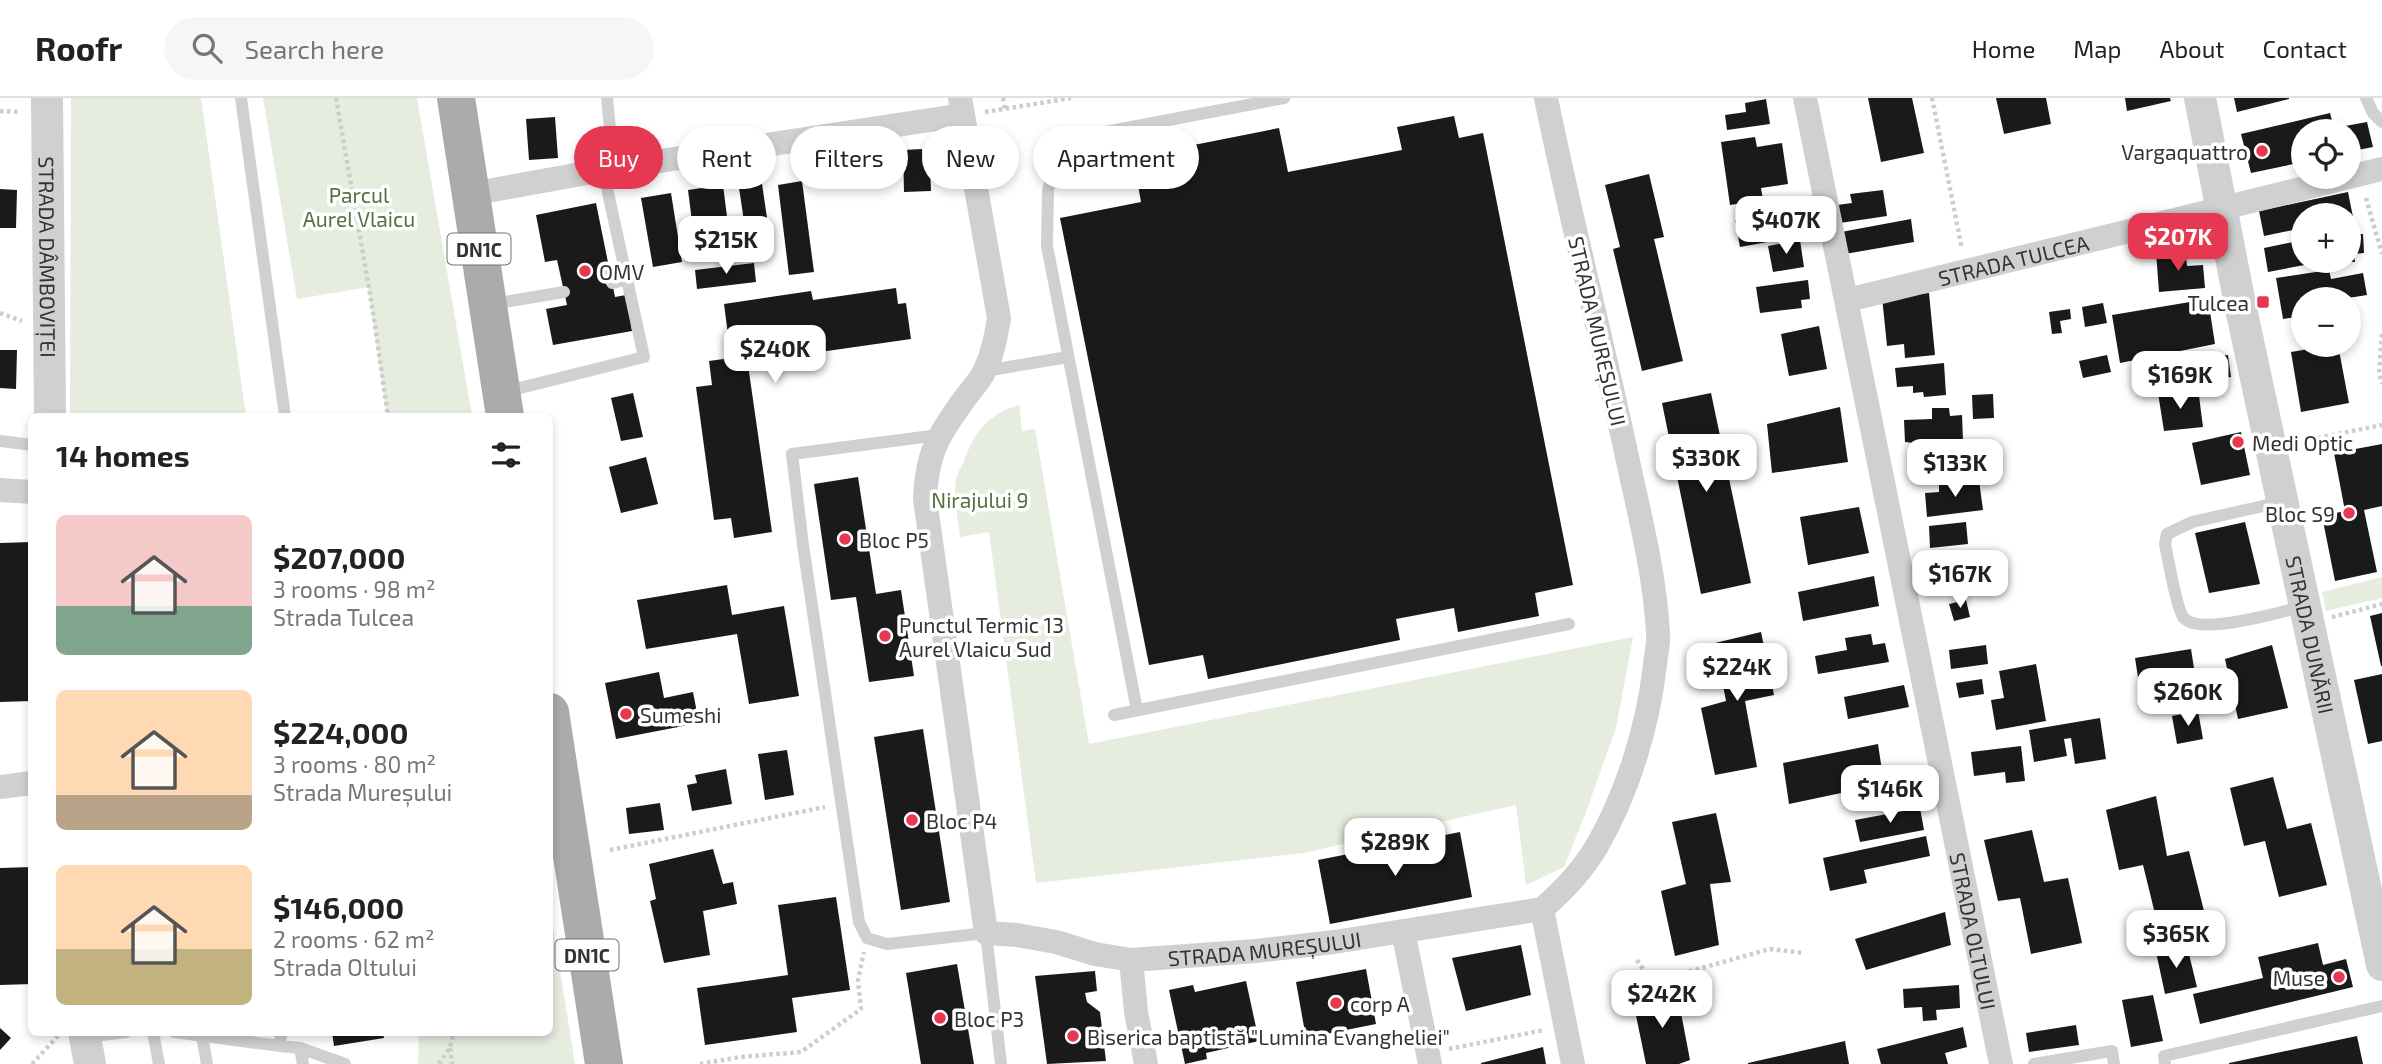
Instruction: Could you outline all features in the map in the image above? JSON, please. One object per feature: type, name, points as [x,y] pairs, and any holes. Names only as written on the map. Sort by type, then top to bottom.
[{"type":"main road","name":"DN1C","points":[[456,98],[503,404]]},
{"type":"main road","name":"DN1C","points":[[553,732],[604,1064]]},
{"type":"street","name":"STRADA DÂMBOVIȚEI","points":[[47,98],[50,413]]},
{"type":"street","name":"STRADA MUREȘULUI","points":[[986,933],[1056,942],[1094,954],[1131,960],[1256,951],[1403,931],[1542,909],[1561,893],[1597,847],[1612,817],[1633,760],[1651,698],[1658,635],[1651,572],[1608,364],[1570,213],[1546,98]]},
{"type":"street","name":"STRADA OLTULUI","points":[[1805,98],[2001,1064]]},
{"type":"street","name":"STRADA DUNĂRII","points":[[2200,98],[2221,209],[2382,965]]},
{"type":"street","points":[[663,159],[961,107],[999,318],[994,346],[984,372],[939,435],[933,449],[927,471],[925,499],[986,933]]},
{"type":"street","name":"STRADA TULCEA","points":[[1847,300],[2371,172]]},
{"type":"street","points":[[471,194],[574,175]]},
{"type":"street","points":[[0,490],[28,492]]},
{"type":"street","points":[[0,787],[28,784]]},
{"type":"street","points":[[1542,909],[1573,1064]]},
{"type":"street","points":[[1403,931],[1430,1064]]},
{"type":"street","points":[[1131,960],[1136,1012],[1146,1064]]},
{"type":"lane","points":[[241,98],[285,413]]},
{"type":"lane","points":[[607,98],[607,126]]},
{"type":"lane","points":[[1137,710],[1047,246],[1048,190],[1060,152],[1084,136],[1284,98]]},
{"type":"lane","points":[[2366,98],[2373,113],[2382,120]]},
{"type":"lane","points":[[503,404],[644,357],[612,189]]},
{"type":"lane","points":[[612,283],[629,279]]},
{"type":"lane","points":[[488,305],[564,292]]},
{"type":"lane","points":[[984,372],[1068,356]]},
{"type":"lane","points":[[939,435],[792,454],[859,922],[867,938],[887,944],[986,933],[1001,1064]]},
{"type":"lane","points":[[0,441],[28,444]]},
{"type":"lane","points":[[2283,501],[2192,522],[2167,534],[2165,544],[2182,617],[2194,626],[2307,614]]},
{"type":"lane","points":[[1114,715],[1569,624]]},
{"type":"lane","points":[[2165,1064],[2164,1056],[2382,1006]]},
{"type":"lane","points":[[80,1041],[106,1036]]},
{"type":"lane","points":[[154,1036],[159,1064]]},
{"type":"lane","points":[[207,1064],[202,1036],[281,1039],[345,1064]]},
{"type":"lane","points":[[300,1048],[303,1064]]},
{"type":"lane","points":[[2034,1064],[2112,1051],[2114,1064]]},
{"type":"path","points":[[336,98],[388,413]]},
{"type":"path","points":[[1003,98],[1005,109]]},
{"type":"path","points":[[961,107],[1005,109],[1066,98]]},
{"type":"path","points":[[1932,98],[1966,271]]},
{"type":"path","points":[[2371,172],[2382,254]]},
{"type":"path","points":[[2382,334],[2379,373],[2382,384]]},
{"type":"path","points":[[2271,447],[2382,425]]},
{"type":"path","points":[[2307,614],[2382,604]]},
{"type":"path","points":[[610,850],[842,804]]},
{"type":"path","points":[[700,1064],[740,1057],[801,1052],[861,1009],[858,980],[867,938]]},
{"type":"path","points":[[1637,960],[1650,979],[1662,979],[1770,949],[1804,953]]},
{"type":"path","points":[[1463,1046],[1532,1032]]},
{"type":"path","points":[[439,1064],[450,1047],[453,1036]]},
{"type":"path","points":[[32,1064],[80,1041]]},
{"type":"path","points":[[450,1047],[452,1064]]},
{"type":"path","points":[[733,1064],[740,1057]]},
{"type":"green space","points":[[71,98],[201,98],[246,413],[70,413]]},
{"type":"green space","name":"Parcul Aurel Vlaicu","points":[[263,98],[417,98],[471,413],[387,413],[368,287],[297,299]]},
{"type":"green space","name":"Nirajului 9","points":[[1019,405],[1022,431],[1035,429],[1089,744],[1633,637],[1616,728],[1564,867],[1526,885],[1516,805],[1304,853],[1036,883],[989,532],[960,537],[955,499],[958,474],[978,433],[990,419]]},
{"type":"green space","points":[[2382,577],[2382,598],[2326,611],[2322,592]]},
{"type":"green space","points":[[553,927],[575,1064],[418,1064],[419,1036],[553,1036]]},
{"type":"building","points":[[1868,98],[1912,98],[1924,153],[1881,162]]},
{"type":"building","points":[[1996,98],[2046,98],[2051,124],[2004,134]]},
{"type":"building","points":[[2125,98],[2170,98],[2171,101],[2127,111]]},
{"type":"building","points":[[2234,98],[2289,98],[2289,99],[2237,112]]},
{"type":"building","points":[[1766,99],[1770,124],[1727,130],[1725,115],[1746,112],[1745,103]]},
{"type":"building","points":[[2330,113],[2332,119],[2305,119]]},
{"type":"building","points":[[1454,116],[1459,138],[1483,133],[1573,585],[1535,593],[1539,616],[1458,632],[1454,608],[1396,619],[1400,640],[1208,679],[1203,655],[1149,665],[1060,218],[1141,202],[1139,189],[1199,189],[1199,144],[1279,128],[1288,172],[1402,150],[1397,127]]},
{"type":"building","points":[[555,117],[558,158],[529,160],[526,119]]},
{"type":"building","points":[[2291,122],[2291,165],[2251,173],[2241,134]]},
{"type":"building","points":[[2367,122],[2373,147],[2361,149],[2361,123]]},
{"type":"building","points":[[1755,137],[1757,147],[1782,143],[1788,184],[1761,188],[1763,200],[1730,205],[1721,142]]},
{"type":"building","points":[[922,149],[922,189],[931,191],[904,192],[904,189],[908,189],[908,150]]},
{"type":"building","points":[[1649,174],[1664,237],[1654,239],[1683,361],[1642,371],[1613,249],[1620,247],[1605,185]]},
{"type":"building","points":[[790,183],[790,189],[803,189],[814,272],[789,275],[778,185]]},
{"type":"building","points":[[0,189],[17,190],[16,228],[0,228]]},
{"type":"building","points":[[724,189],[731,248],[696,253],[688,190]]},
{"type":"building","points":[[739,189],[763,189],[772,252],[749,255]]},
{"type":"building","points":[[1883,190],[1887,216],[1840,223],[1837,205],[1852,203],[1850,194]]},
{"type":"building","points":[[2348,192],[2350,203],[2296,203]]},
{"type":"building","points":[[671,193],[682,262],[653,267],[641,198]]},
{"type":"building","points":[[596,203],[615,297],[626,295],[632,331],[553,345],[546,309],[567,305],[557,260],[545,262],[536,215]]},
{"type":"building","points":[[2291,204],[2291,230],[2264,236],[2259,211]]},
{"type":"building","points":[[1768,214],[1773,241],[1740,247],[1735,220]]},
{"type":"building","points":[[1911,219],[1914,242],[1845,254],[1841,232]]},
{"type":"building","points":[[2361,234],[2364,253],[2361,253]]},
{"type":"building","points":[[1800,240],[1804,267],[1773,272],[1768,246]]},
{"type":"building","points":[[2291,242],[2291,268],[2268,272],[2264,248]]},
{"type":"building","points":[[2175,250],[2176,259],[2186,258],[2187,266],[2203,265],[2205,288],[2159,292],[2156,252]]},
{"type":"building","points":[[754,263],[756,282],[697,289],[695,270]]},
{"type":"building","points":[[2330,273],[2331,279],[2363,273],[2367,295],[2361,296],[2361,287],[2291,287],[2291,318],[2283,319],[2276,278]]},
{"type":"building","points":[[1808,280],[1810,299],[1801,300],[1802,308],[1760,313],[1756,287]]},
{"type":"building","points":[[896,288],[898,304],[906,303],[911,339],[820,352],[818,341],[746,351],[772,532],[734,538],[731,518],[714,520],[696,387],[712,385],[709,361],[731,358],[724,304],[811,291],[813,300]]},
{"type":"building","points":[[1929,293],[1935,355],[1905,358],[1904,344],[1887,346],[1882,297]]},
{"type":"building","points":[[2208,299],[2215,344],[2120,363],[2112,315]]},
{"type":"building","points":[[2103,303],[2107,323],[2085,327],[2082,307]]},
{"type":"building","points":[[2070,309],[2071,319],[2060,321],[2062,333],[2052,334],[2049,312]]},
{"type":"building","points":[[1819,326],[1827,369],[1789,376],[1781,334]]},
{"type":"building","points":[[0,350],[17,350],[16,389],[0,388]]},
{"type":"building","points":[[2107,355],[2111,372],[2083,378],[2079,361]]},
{"type":"building","points":[[2228,355],[2231,377],[2181,383],[2178,362]]},
{"type":"building","points":[[2292,357],[2340,357],[2349,403],[2301,412]]},
{"type":"building","points":[[1944,363],[1946,395],[1924,397],[1923,392],[1913,393],[1913,386],[1897,387],[1895,368]]},
{"type":"building","points":[[2184,389],[2185,397],[2199,396],[2203,427],[2164,431],[2158,393]]},
{"type":"building","points":[[633,393],[643,437],[621,441],[611,398]]},
{"type":"building","points":[[1711,393],[1751,583],[1701,594],[1662,403]]},
{"type":"building","points":[[1993,394],[1994,418],[1973,419],[1972,395]]},
{"type":"building","points":[[1840,407],[1848,462],[1772,473],[1767,424]]},
{"type":"building","points":[[1932,408],[1949,408],[1950,416],[1962,415],[1963,440],[1954,439],[1956,462],[1917,466],[1915,443],[1905,442],[1904,420],[1932,419]]},
{"type":"building","points":[[2241,432],[2250,475],[2201,485],[2192,443]]},
{"type":"building","name":"Bloc S9","points":[[2382,444],[2382,506],[2364,510],[2377,572],[2335,581],[2322,516],[2345,511],[2334,453]]},
{"type":"building","points":[[646,457],[658,504],[621,513],[609,467]]},
{"type":"building","points":[[858,477],[876,594],[901,590],[914,676],[869,682],[856,597],[831,600],[814,484]]},
{"type":"building","points":[[1979,480],[1983,510],[1927,517],[1925,493],[1939,492],[1939,485]]},
{"type":"building","points":[[1859,507],[1869,553],[1808,565],[1800,517]]},
{"type":"building","points":[[1966,522],[1968,544],[1930,548],[1929,526]]},
{"type":"building","points":[[2245,522],[2260,584],[2209,593],[2195,533]]},
{"type":"building","points":[[28,542],[28,701],[0,702],[0,543]]},
{"type":"building","points":[[1983,565],[1986,584],[1941,591],[1938,572]]},
{"type":"building","points":[[1874,576],[1879,606],[1803,621],[1798,592]]},
{"type":"building","points":[[727,585],[732,615],[784,606],[799,696],[749,704],[737,634],[646,649],[637,600]]},
{"type":"building","points":[[1966,600],[1970,617],[1954,621],[1949,604]]},
{"type":"building","points":[[2382,613],[2382,666],[2381,666],[2370,616]]},
{"type":"building","points":[[1761,632],[1774,695],[1745,701],[1757,767],[1715,775],[1701,708],[1726,701],[1715,643]]},
{"type":"building","points":[[1871,634],[1873,645],[1885,643],[1889,662],[1818,674],[1815,656],[1847,650],[1845,638]]},
{"type":"building","points":[[1986,645],[1988,664],[1951,669],[1949,650]]},
{"type":"building","points":[[2272,645],[2288,708],[2238,719],[2225,659]]},
{"type":"building","points":[[2191,649],[2198,694],[2142,703],[2135,658]]},
{"type":"building","points":[[2036,664],[2046,721],[1996,730],[1991,700],[2004,698],[1999,671]]},
{"type":"building","points":[[659,672],[664,698],[693,692],[699,723],[616,739],[605,683]]},
{"type":"building","points":[[2382,674],[2382,741],[2368,744],[2354,680]]},
{"type":"building","points":[[1982,679],[1984,694],[1959,698],[1956,683]]},
{"type":"building","points":[[1904,685],[1909,707],[1848,719],[1844,697]]},
{"type":"building","points":[[2198,711],[2203,739],[2177,744],[2172,716]]},
{"type":"building","points":[[2100,718],[2106,759],[2075,764],[2071,738],[2064,739],[2067,756],[2034,762],[2029,730]]},
{"type":"building","name":"Bloc P4","points":[[923,729],[950,902],[901,910],[874,737]]},
{"type":"building","points":[[1878,744],[1884,784],[1789,804],[1783,763]]},
{"type":"building","points":[[2021,746],[2025,781],[2006,783],[2005,772],[1974,776],[1971,752]]},
{"type":"building","points":[[787,750],[794,795],[765,800],[758,754]]},
{"type":"building","points":[[726,769],[732,804],[692,811],[687,785],[697,783],[695,775]]},
{"type":"building","points":[[2273,777],[2287,829],[2311,823],[2327,885],[2279,897],[2265,841],[2244,846],[2230,788]]},
{"type":"building","points":[[2156,796],[2167,856],[2189,851],[2205,915],[2158,926],[2143,865],[2119,870],[2106,810]]},
{"type":"building","points":[[660,803],[664,830],[629,834],[626,808]]},
{"type":"building","points":[[1920,808],[1924,830],[1860,842],[1855,820]]},
{"type":"building","points":[[1716,813],[1731,882],[1710,884],[1719,945],[1675,956],[1661,891],[1686,884],[1672,822]]},
{"type":"building","points":[[2032,830],[2044,882],[2068,878],[2082,943],[2031,954],[2020,898],[1998,901],[1984,840]]},
{"type":"building","points":[[1460,832],[1472,897],[1330,924],[1318,860]]},
{"type":"building","points":[[1926,836],[1930,856],[1864,870],[1867,883],[1830,891],[1823,858]]},
{"type":"building","points":[[713,849],[723,884],[733,882],[737,904],[703,911],[710,955],[664,963],[650,901],[656,899],[649,864]]},
{"type":"building","points":[[28,867],[28,984],[0,985],[0,868]]},
{"type":"building","points":[[836,897],[850,990],[792,998],[797,1032],[705,1045],[697,988],[788,975],[778,905]]},
{"type":"building","points":[[1945,912],[1951,945],[1866,970],[1855,939]]},
{"type":"building","points":[[2318,943],[2323,965],[2346,959],[2353,987],[2200,1024],[2193,994],[2263,978],[2258,957]]},
{"type":"building","points":[[1521,945],[1531,995],[1466,1011],[1452,958]]},
{"type":"building","points":[[2187,946],[2197,987],[2165,994],[2156,952]]},
{"type":"building","name":"Bloc P3","points":[[957,964],[974,1064],[921,1064],[906,973]]},
{"type":"building","name":"corp A","points":[[1366,969],[1376,1024],[1306,1038],[1296,982]]},
{"type":"building","name":"Biserica baptistă \"Lumina Evangheliei\"","points":[[1095,971],[1097,991],[1085,993],[1087,1002],[1100,1012],[1106,1061],[1047,1064],[1035,976]]},
{"type":"building","points":[[1246,981],[1259,1041],[1206,1053],[1207,1059],[1185,1064],[1169,990],[1193,985],[1195,992]]},
{"type":"building","points":[[1959,985],[1960,1008],[1936,1010],[1937,1020],[1923,1021],[1922,1007],[1904,1008],[1903,989]]},
{"type":"building","points":[[1677,992],[1690,1060],[1679,1064],[1646,1064],[1633,1001]]},
{"type":"building","points":[[2153,995],[2163,1041],[2131,1047],[2122,1000]]},
{"type":"building","points":[[2076,1025],[2079,1045],[2029,1052],[2026,1033]]},
{"type":"building","points":[[1963,1027],[1967,1047],[1945,1053],[1948,1064],[1881,1064],[1877,1049]]},
{"type":"building","points":[[0,1028],[11,1038],[0,1050]]},
{"type":"building","points":[[333,1036],[384,1036],[384,1038],[334,1046]]},
{"type":"building","points":[[2357,1036],[2363,1064],[2229,1064],[2229,1063]]},
{"type":"building","points":[[1845,1041],[1849,1064],[1748,1064],[1748,1063]]},
{"type":"building","points":[[1543,1047],[1546,1064],[1481,1064],[1481,1063]]},
{"type":"place","name":"Vargaquattro","points":[[2262,151]]},
{"type":"place","name":"OMV","points":[[585,271]]},
{"type":"place","name":"Tulcea","points":[[2263,302]]},
{"type":"place","name":"Medi Optic","points":[[2238,442]]},
{"type":"place","name":"Bloc S9","points":[[2349,513]]},
{"type":"place","name":"Bloc P5","points":[[845,539]]},
{"type":"place","name":"Punctul Termic 13 Aurel Vlaicu Sud","points":[[885,636]]},
{"type":"place","name":"Sumeshi","points":[[626,714]]},
{"type":"place","name":"Bloc P4","points":[[912,820]]},
{"type":"place","name":"Muse","points":[[2339,977]]},
{"type":"place","name":"corp A","points":[[1336,1003]]},
{"type":"place","name":"Bloc P3","points":[[940,1018]]},
{"type":"place","name":"Biserica baptistă \"Lumina Evangheliei\"","points":[[1073,1036]]}]
